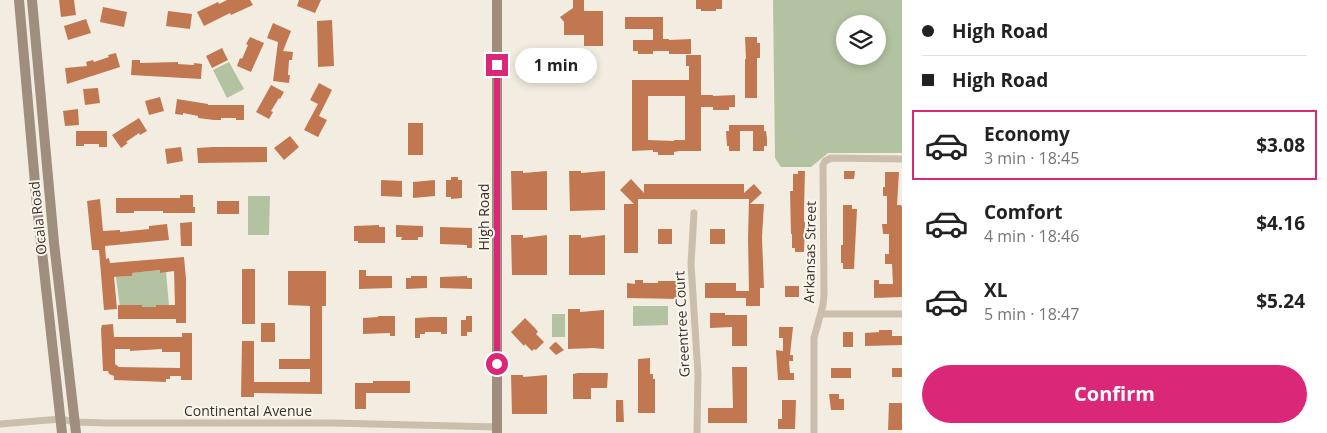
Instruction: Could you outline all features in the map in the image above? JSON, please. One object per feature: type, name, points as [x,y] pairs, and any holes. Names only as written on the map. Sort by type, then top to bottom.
[{"type":"main road","name":"Ocala Road","points":[[19,0],[35,185],[62,433]]},
{"type":"main road","name":"Ocala Road","points":[[32,0],[49,185],[76,433]]},
{"type":"main road","name":"High Road","points":[[497,0],[497,430]]},
{"type":"main road","points":[[24,58],[37,57]]},
{"type":"main road","points":[[25,71],[38,69]]},
{"type":"main road","points":[[35,185],[49,185]]},
{"type":"street","name":"Arkansas Street","points":[[814,433],[814,338],[821,314],[824,294],[823,165],[825,161],[831,158],[902,159]]},
{"type":"street","name":"Greentree Court","points":[[694,213],[691,264],[698,374],[697,433]]},
{"type":"street","points":[[821,314],[902,314]]},
{"type":"street","name":"Continental Avenue","points":[[0,424],[61,419],[75,422],[332,423],[497,430]]},
{"type":"green space","points":[[773,0],[902,0],[902,153],[828,153],[811,167],[781,167],[775,158]]},
{"type":"green space","points":[[229,62],[244,89],[227,98],[213,70]]},
{"type":"green space","points":[[248,196],[270,196],[269,235],[248,235]]},
{"type":"green space","points":[[160,270],[160,273],[166,272],[169,305],[120,307],[116,277],[132,276],[132,273]]},
{"type":"green space","points":[[633,306],[668,306],[668,325],[633,326]]},
{"type":"green space","points":[[552,314],[565,314],[565,337],[552,337]]},
{"type":"building","points":[[59,0],[74,0],[76,15],[61,17]]},
{"type":"building","points":[[227,0],[250,0],[253,5],[231,15],[230,13],[204,26],[197,12]]},
{"type":"building","points":[[299,0],[321,0],[315,13],[297,6]]},
{"type":"building","points":[[573,0],[584,0],[584,11],[603,11],[603,46],[584,46],[584,35],[564,35],[564,22],[560,17],[573,8]]},
{"type":"building","points":[[696,0],[722,0],[722,9],[701,11],[701,9],[696,9]]},
{"type":"building","points":[[103,7],[127,12],[124,27],[100,22]]},
{"type":"building","points":[[168,11],[192,14],[190,29],[166,26]]},
{"type":"building","points":[[625,17],[663,17],[663,39],[691,39],[691,54],[669,54],[669,51],[653,51],[653,54],[638,54],[638,51],[633,51],[633,40],[653,40],[653,29],[625,29]]},
{"type":"building","points":[[86,19],[91,33],[68,40],[64,26]]},
{"type":"building","points":[[332,20],[334,66],[318,67],[317,21]]},
{"type":"building","points":[[273,23],[291,31],[283,51],[293,52],[292,60],[289,60],[289,83],[273,81],[278,42],[267,38]]},
{"type":"building","points":[[250,37],[264,43],[251,72],[237,66],[240,58],[242,59]]},
{"type":"building","points":[[745,37],[757,37],[757,43],[760,43],[760,58],[757,58],[757,98],[745,98]]},
{"type":"building","points":[[222,48],[228,60],[212,68],[206,56]]},
{"type":"building","points":[[116,53],[120,67],[67,84],[65,68],[87,66],[86,62],[93,60],[94,62]]},
{"type":"building","points":[[686,55],[701,55],[701,95],[735,95],[735,107],[729,107],[729,110],[713,110],[713,107],[701,107],[701,151],[679,151],[674,152],[674,155],[658,155],[658,152],[653,152],[653,150],[632,151],[632,80],[689,80],[689,66],[686,66]],"holes":[[[648,96],[685,96],[685,140],[648,140]]]},
{"type":"building","points":[[132,60],[140,60],[140,63],[178,62],[178,64],[202,64],[201,79],[131,75]]},
{"type":"building","points":[[319,83],[332,90],[319,116],[327,120],[318,137],[304,130],[318,104],[310,100]]},
{"type":"building","points":[[271,85],[284,92],[271,111],[273,112],[269,119],[256,112]]},
{"type":"building","points":[[98,88],[100,103],[85,105],[83,89]]},
{"type":"building","points":[[160,97],[164,111],[149,115],[145,101]]},
{"type":"building","points":[[177,99],[208,105],[244,105],[244,120],[221,118],[221,120],[214,120],[198,118],[198,116],[183,113],[183,115],[175,114]]},
{"type":"building","points":[[78,109],[79,125],[65,126],[63,111]]},
{"type":"building","points":[[139,118],[147,131],[140,135],[139,133],[121,148],[112,135]]},
{"type":"building","points":[[408,123],[423,123],[423,155],[408,155]]},
{"type":"building","points":[[729,125],[764,125],[767,146],[764,146],[764,151],[753,151],[753,131],[740,131],[740,151],[729,151],[726,131],[729,131]]},
{"type":"building","points":[[76,131],[107,131],[107,147],[99,147],[99,144],[76,146]]},
{"type":"building","points":[[290,136],[299,147],[284,160],[274,148]]},
{"type":"building","points":[[181,147],[183,161],[167,164],[165,149]]},
{"type":"building","points":[[267,147],[267,162],[198,163],[197,148]]},
{"type":"building","points":[[511,171],[523,171],[523,173],[547,171],[547,210],[512,210]]},
{"type":"building","points":[[569,171],[581,171],[581,173],[605,171],[605,210],[570,211]]},
{"type":"building","points":[[798,171],[805,171],[804,252],[795,252],[795,248],[792,248],[790,191],[793,191],[793,174],[798,174]]},
{"type":"building","points":[[844,171],[855,171],[854,179],[844,179]]},
{"type":"building","points":[[885,172],[899,172],[897,205],[902,207],[902,297],[874,298],[874,280],[879,280],[879,284],[893,284],[892,264],[885,264],[885,254],[889,254],[889,234],[883,234],[882,224],[887,224],[887,196],[883,196]]},
{"type":"building","points":[[451,177],[458,177],[458,180],[462,180],[462,198],[451,199],[451,197],[446,197],[446,180],[451,180]]},
{"type":"building","points":[[631,179],[644,193],[644,184],[744,184],[744,193],[754,184],[762,193],[750,204],[764,204],[762,237],[764,288],[760,288],[760,306],[746,306],[746,298],[705,298],[705,283],[736,283],[736,291],[749,291],[749,199],[638,199],[638,253],[624,253],[624,204],[634,204],[620,190]]},
{"type":"building","points":[[381,180],[402,181],[402,197],[381,196]]},
{"type":"building","points":[[435,180],[435,196],[413,198],[413,182]]},
{"type":"building","points":[[180,195],[193,195],[195,213],[134,211],[134,213],[116,213],[116,198],[180,198]]},
{"type":"building","points":[[100,199],[103,231],[120,230],[120,232],[149,229],[149,226],[167,224],[169,240],[105,246],[106,259],[109,258],[110,263],[184,257],[186,323],[176,323],[176,319],[118,319],[118,305],[156,307],[156,305],[175,305],[174,271],[160,273],[160,270],[132,273],[132,276],[114,277],[117,309],[104,310],[99,250],[92,250],[87,201]]},
{"type":"building","points":[[217,201],[239,201],[239,214],[217,214]]},
{"type":"building","points":[[843,205],[852,205],[852,209],[857,209],[854,269],[843,269],[843,263],[841,263]]},
{"type":"building","points":[[192,222],[192,246],[181,246],[180,223]]},
{"type":"building","points":[[379,225],[379,227],[385,227],[385,243],[358,243],[358,241],[354,241],[354,226]]},
{"type":"building","points":[[396,225],[423,226],[423,237],[418,237],[418,240],[401,240],[402,237],[396,237]]},
{"type":"building","points":[[440,227],[472,228],[472,248],[467,248],[467,245],[440,244]]},
{"type":"building","points":[[658,229],[672,229],[672,244],[658,244]]},
{"type":"building","points":[[710,229],[725,229],[725,244],[710,244]]},
{"type":"building","points":[[511,235],[523,235],[523,238],[547,235],[547,275],[512,275]]},
{"type":"building","points":[[569,235],[581,235],[581,238],[605,235],[605,275],[569,275]]},
{"type":"building","points":[[242,269],[255,269],[255,324],[242,324]]},
{"type":"building","points":[[359,270],[366,270],[366,276],[392,276],[392,288],[359,289]]},
{"type":"building","points":[[288,271],[326,271],[326,306],[322,306],[322,394],[254,393],[254,397],[241,397],[242,341],[254,341],[254,382],[310,382],[310,369],[279,369],[279,359],[310,359],[310,306],[288,305]]},
{"type":"building","points":[[411,276],[427,276],[427,288],[406,289],[406,278],[411,278]]},
{"type":"building","points":[[467,276],[467,278],[472,278],[472,289],[440,288],[440,277]]},
{"type":"building","points":[[635,280],[643,280],[643,283],[680,281],[680,299],[627,298],[627,283],[635,284]]},
{"type":"building","points":[[785,286],[799,286],[799,297],[785,297]]},
{"type":"building","points":[[568,309],[580,309],[580,312],[604,310],[604,349],[568,349]]},
{"type":"building","points":[[710,313],[747,315],[747,346],[732,346],[732,327],[710,328]]},
{"type":"building","points":[[395,316],[395,336],[390,336],[390,333],[363,334],[363,318]]},
{"type":"building","points":[[466,316],[472,316],[472,332],[467,332],[467,336],[461,336],[461,320],[466,320]]},
{"type":"building","points":[[447,317],[447,334],[425,332],[425,334],[420,334],[420,338],[415,338],[415,318]]},
{"type":"building","points":[[525,318],[535,328],[538,332],[536,334],[544,342],[536,350],[532,351],[525,344],[524,346],[511,332]]},
{"type":"building","points":[[261,323],[275,323],[275,342],[261,342]]},
{"type":"building","points":[[113,324],[114,337],[182,337],[182,333],[192,333],[192,380],[181,380],[181,376],[170,376],[170,379],[166,379],[166,382],[114,380],[114,376],[109,374],[108,371],[103,371],[102,325]],"holes":[[[115,349],[130,349],[130,351],[162,349],[162,352],[180,352],[180,368],[119,367],[115,364]]]},
{"type":"building","points":[[779,327],[793,327],[790,355],[793,355],[793,361],[789,361],[790,373],[794,373],[794,380],[778,380],[776,350],[783,351],[783,338],[779,338]]},
{"type":"building","points":[[879,330],[892,330],[892,336],[902,336],[902,345],[865,346],[865,333],[879,332]]},
{"type":"building","points":[[843,332],[853,332],[853,347],[843,347]]},
{"type":"building","points":[[556,342],[564,350],[556,355],[549,348]]},
{"type":"building","points":[[650,358],[650,374],[653,374],[653,379],[655,379],[655,413],[638,413],[638,359]]},
{"type":"building","points":[[732,367],[747,367],[747,423],[708,423],[708,408],[733,408]]},
{"type":"building","points":[[831,368],[851,368],[851,378],[831,378]]},
{"type":"building","points":[[892,368],[902,368],[902,377],[892,377]]},
{"type":"building","points":[[608,373],[607,388],[591,388],[591,399],[573,399],[573,374]]},
{"type":"building","points":[[511,375],[523,375],[523,377],[547,375],[547,414],[512,414]]},
{"type":"building","points":[[373,381],[410,381],[410,393],[366,393],[366,409],[355,409],[355,383],[373,383]]},
{"type":"building","points":[[829,394],[839,394],[839,399],[844,399],[844,410],[831,410]]},
{"type":"building","points":[[616,400],[623,400],[624,422],[616,422]]},
{"type":"building","points":[[782,400],[796,400],[795,429],[778,429],[778,419],[782,419]]},
{"type":"building","points":[[889,403],[902,403],[902,430],[888,430]]},
{"type":"route","points":[[497,65],[497,364]]}]
